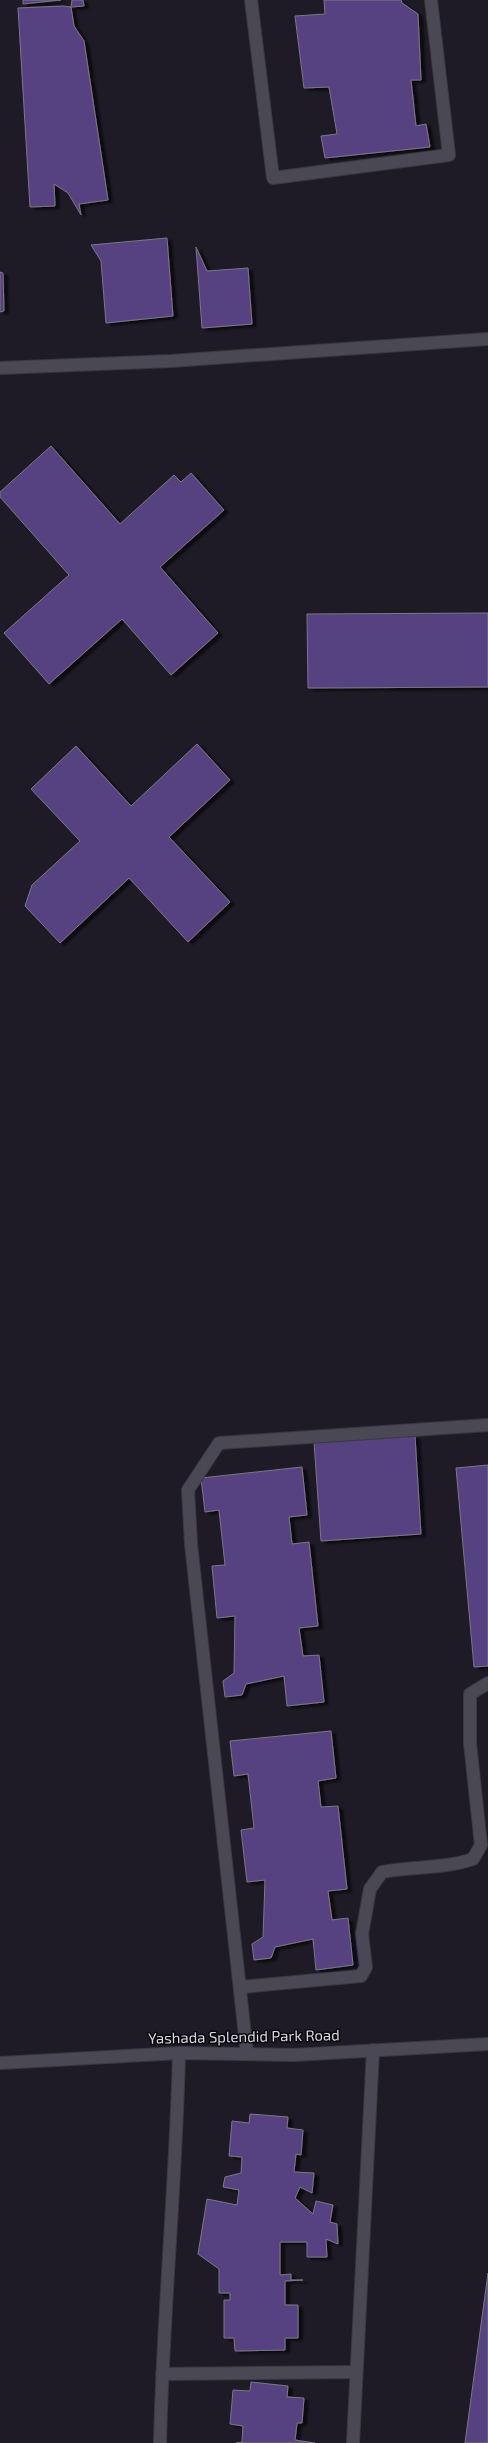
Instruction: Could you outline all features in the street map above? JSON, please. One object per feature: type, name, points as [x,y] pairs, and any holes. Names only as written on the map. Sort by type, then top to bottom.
[{"type":"street","points":[[251,0],[273,178],[449,155],[431,0]]},
{"type":"street","points":[[0,368],[171,360],[488,338]]},
{"type":"street","points":[[247,2054],[241,1987],[191,1544],[188,1490],[219,1443],[488,1424]]},
{"type":"street","points":[[241,1987],[361,1976],[366,1967],[362,1934],[370,1889],[382,1872],[406,1867],[457,1864],[474,1859],[481,1845],[470,1743],[470,1694],[488,1683]]},
{"type":"street","name":"Yashada Splendid Park Road","points":[[0,2063],[179,2053],[294,2055],[488,2044]]},
{"type":"street","points":[[354,2443],[356,2372],[373,2050]]},
{"type":"street","points":[[160,2443],[162,2374],[177,2126],[179,2053]]},
{"type":"street","points":[[162,2374],[356,2372]]},
{"type":"building","points":[[23,0],[61,0],[23,4]]},
{"type":"building","points":[[72,0],[83,0],[84,6],[71,7]]},
{"type":"building","points":[[324,0],[401,0],[402,3],[418,14],[421,80],[411,80],[416,126],[426,124],[430,147],[325,158],[321,136],[337,134],[329,87],[304,88],[295,16],[325,14]]},
{"type":"building","points":[[71,7],[74,26],[84,41],[108,200],[79,204],[81,215],[68,193],[54,184],[55,206],[30,207],[18,8]]},
{"type":"building","points":[[167,238],[173,316],[106,323],[101,261],[91,245]]},
{"type":"building","points":[[196,247],[207,271],[248,268],[252,324],[202,328]]},
{"type":"building","points":[[0,272],[3,273],[4,311],[0,312]]},
{"type":"building","points":[[51,446],[120,524],[174,475],[181,482],[191,473],[224,510],[160,567],[218,633],[171,675],[122,619],[49,684],[4,633],[69,575],[0,497],[0,492]]},
{"type":"building","points":[[488,613],[488,687],[308,688],[307,614]]},
{"type":"building","points":[[197,744],[230,780],[169,837],[230,902],[188,942],[129,878],[60,943],[25,906],[32,885],[80,841],[31,789],[76,746],[131,806]]},
{"type":"building","points":[[415,1436],[421,1534],[321,1541],[314,1442]]},
{"type":"building","points":[[488,1465],[488,1666],[474,1667],[456,1468]]},
{"type":"building","points":[[302,1467],[307,1515],[289,1517],[292,1544],[309,1542],[318,1626],[299,1628],[303,1656],[319,1655],[324,1702],[287,1706],[284,1676],[246,1684],[242,1695],[225,1697],[223,1681],[234,1673],[235,1616],[217,1618],[212,1566],[225,1565],[219,1510],[205,1512],[201,1478]]},
{"type":"building","points":[[331,1731],[336,1778],[318,1781],[321,1807],[338,1806],[347,1889],[328,1891],[332,1920],[348,1918],[353,1965],[316,1970],[313,1939],[275,1947],[271,1958],[254,1960],[252,1944],[263,1937],[265,1880],[247,1882],[241,1830],[254,1828],[248,1774],[234,1776],[230,1741]]},
{"type":"building","points":[[250,2114],[288,2117],[287,2128],[303,2130],[301,2155],[296,2154],[294,2172],[314,2173],[312,2193],[300,2187],[295,2198],[313,2214],[316,2201],[333,2205],[330,2222],[337,2224],[338,2244],[326,2239],[327,2257],[307,2257],[307,2242],[280,2242],[280,2275],[291,2274],[291,2280],[303,2280],[285,2281],[285,2305],[298,2305],[298,2338],[285,2338],[285,2350],[235,2351],[234,2338],[224,2338],[224,2300],[230,2300],[230,2293],[219,2293],[219,2269],[198,2254],[207,2199],[237,2205],[239,2190],[223,2187],[225,2177],[241,2173],[242,2157],[229,2156],[232,2121],[249,2123]]},
{"type":"building","points":[[488,2273],[488,2443],[465,2443]]},
{"type":"building","points":[[251,2382],[288,2386],[287,2397],[304,2398],[302,2423],[297,2423],[295,2440],[315,2443],[236,2443],[242,2442],[243,2426],[230,2424],[233,2390],[250,2391]]}]
